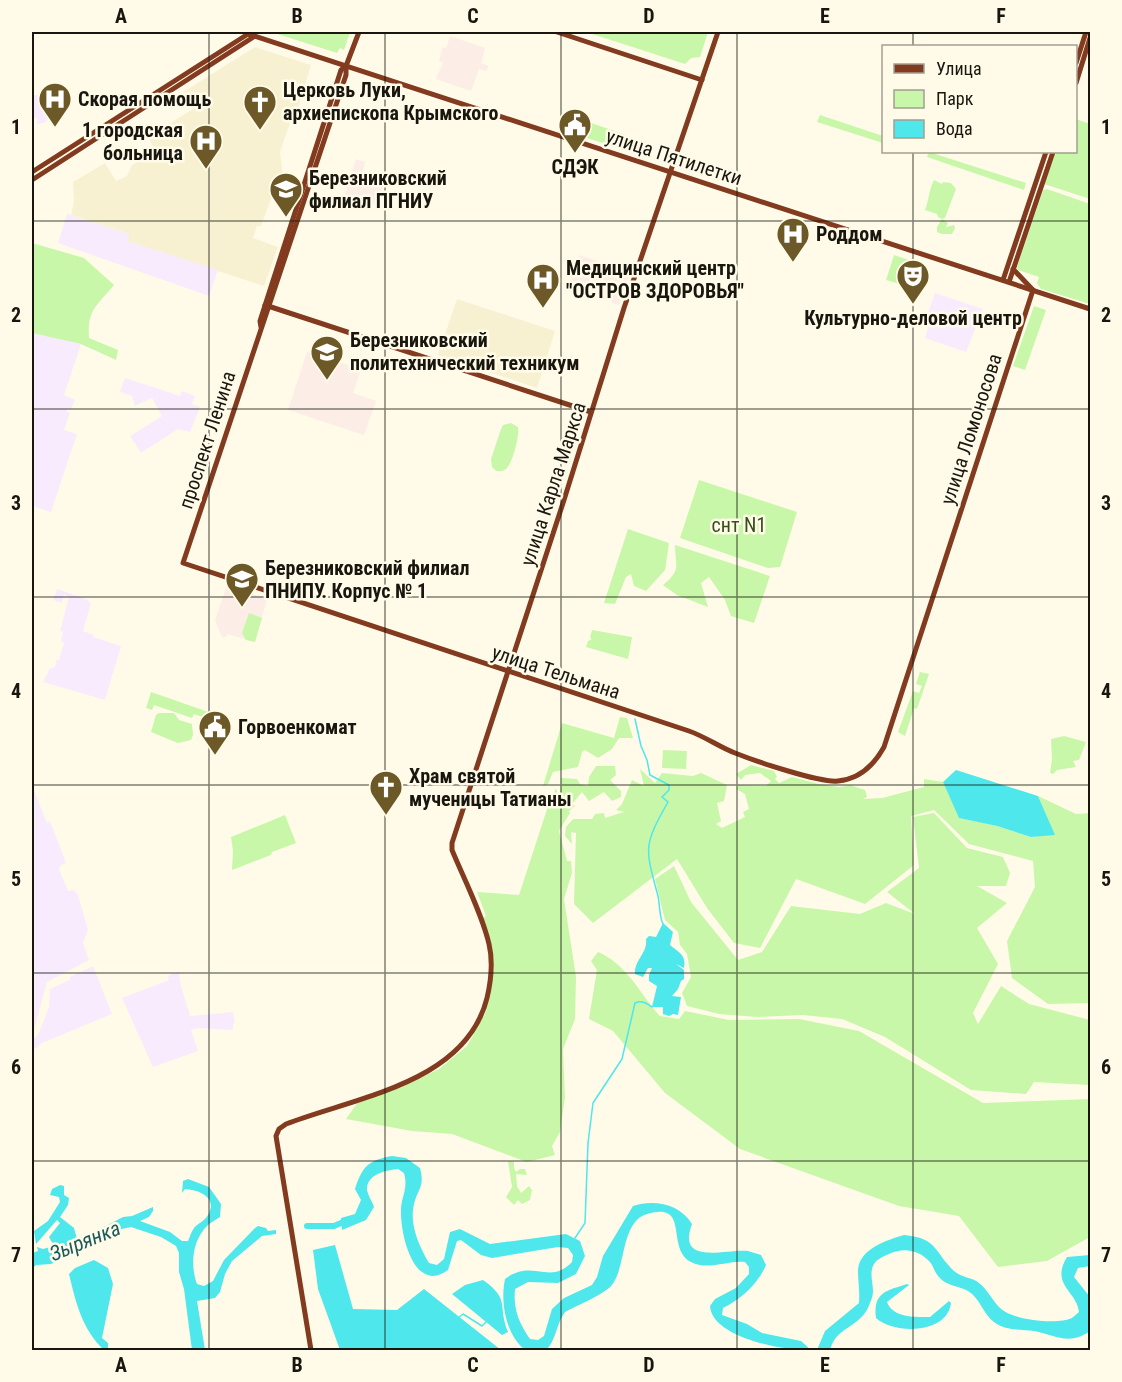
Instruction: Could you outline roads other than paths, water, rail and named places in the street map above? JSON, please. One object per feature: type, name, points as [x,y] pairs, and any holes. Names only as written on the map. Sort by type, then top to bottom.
[{"type":"main road","name":"проспект Ленина","points":[[183,563],[359,32]]},
{"type":"main road","points":[[557,32],[702,80]]},
{"type":"main road","name":"улица Карла Маркса","points":[[311,1350],[276,1136],[279,1129],[286,1124],[426,1073],[453,1054],[476,1025],[486,1002],[491,979],[489,944],[452,849],[452,843],[624,308],[718,32]]},
{"type":"main road","points":[[1077,60],[1086,32]]},
{"type":"main road","name":"улица Пятилетки","points":[[209,62],[248,34],[1090,309]]},
{"type":"main road","points":[[32,172],[255,36]]},
{"type":"main road","points":[[1077,80],[1090,38]]},
{"type":"main road","points":[[32,180],[209,62]]},
{"type":"main road","points":[[1013,265],[1046,153]]},
{"type":"main road","points":[[1006,281],[1053,153]]},
{"type":"main road","points":[[1013,265],[1033,290]]},
{"type":"main road","name":"улица Ломоносова","points":[[892,723],[1033,290]]},
{"type":"main road","points":[[268,305],[591,412]]},
{"type":"main road","name":"улица Тельмана","points":[[183,563],[704,736],[735,753],[829,781],[850,778],[868,769],[884,747],[892,723]]},
{"type":"water","points":[[956,770],[1038,796],[1055,835],[1031,837],[997,826],[959,818],[943,782]]},
{"type":"water","points":[[663,923],[673,932],[670,945],[681,954],[685,964],[684,968],[676,964],[684,970],[684,979],[672,996],[681,997],[678,1015],[669,1016],[663,1014],[663,1007],[652,1007],[657,986],[649,981],[652,968],[648,968],[643,977],[635,974],[646,939],[649,936],[656,937]]},
{"type":"water","points":[[392,1156],[406,1158],[420,1168],[421,1184],[414,1204],[413,1219],[419,1242],[429,1263],[437,1265],[444,1259],[450,1232],[460,1229],[490,1244],[566,1234],[580,1241],[585,1256],[576,1274],[558,1283],[528,1282],[515,1289],[518,1316],[530,1339],[538,1340],[544,1336],[552,1309],[564,1298],[592,1285],[597,1277],[603,1256],[633,1206],[658,1203],[674,1208],[687,1217],[692,1224],[689,1237],[691,1246],[697,1251],[748,1251],[761,1255],[766,1265],[754,1285],[723,1308],[722,1315],[747,1324],[762,1333],[801,1341],[811,1350],[768,1345],[723,1327],[714,1317],[710,1306],[715,1299],[736,1288],[749,1274],[749,1267],[745,1262],[704,1266],[691,1262],[683,1255],[679,1247],[673,1220],[669,1214],[660,1212],[647,1214],[638,1219],[632,1227],[627,1237],[619,1271],[609,1288],[565,1312],[546,1350],[525,1350],[513,1336],[506,1318],[503,1298],[505,1279],[524,1271],[556,1272],[572,1262],[573,1255],[568,1248],[558,1247],[492,1258],[481,1255],[461,1240],[457,1241],[448,1270],[435,1276],[426,1274],[416,1267],[404,1239],[401,1209],[405,1180],[404,1173],[398,1169],[383,1172],[370,1180],[367,1191],[374,1207],[366,1220],[342,1230],[341,1218],[355,1214],[361,1200],[355,1189],[363,1170],[372,1162]]},
{"type":"water","points":[[188,1179],[209,1187],[221,1204],[220,1217],[203,1231],[196,1245],[193,1261],[197,1284],[204,1286],[213,1281],[224,1260],[255,1228],[258,1226],[268,1231],[276,1230],[276,1234],[262,1236],[232,1261],[225,1274],[220,1292],[215,1298],[197,1301],[205,1350],[192,1350],[184,1289],[179,1272],[179,1253],[176,1246],[161,1237],[131,1227],[117,1230],[109,1238],[51,1264],[36,1265],[32,1269],[32,1253],[38,1251],[37,1247],[43,1249],[54,1246],[49,1237],[60,1223],[57,1220],[36,1244],[34,1231],[48,1221],[60,1202],[59,1197],[50,1195],[52,1189],[60,1185],[64,1186],[64,1195],[69,1198],[68,1205],[60,1217],[74,1228],[77,1239],[123,1217],[132,1216],[153,1207],[149,1217],[140,1221],[170,1232],[182,1241],[188,1241],[194,1228],[208,1215],[211,1204],[202,1193],[185,1189],[182,1193],[183,1181]]},
{"type":"water","points":[[904,1235],[923,1239],[929,1243],[954,1271],[979,1283],[1006,1312],[1035,1320],[1065,1320],[1079,1312],[1061,1274],[1067,1257],[1090,1255],[1090,1266],[1078,1268],[1074,1277],[1090,1297],[1090,1331],[1069,1339],[1003,1327],[990,1319],[972,1294],[943,1281],[926,1258],[916,1252],[906,1250],[883,1257],[874,1264],[871,1274],[873,1291],[864,1315],[837,1337],[830,1350],[817,1350],[825,1331],[859,1303],[858,1270],[863,1256],[875,1246]]},
{"type":"water","points":[[335,1245],[353,1309],[397,1310],[424,1289],[501,1350],[340,1350],[318,1289],[313,1250]]},
{"type":"water","points":[[94,1260],[108,1268],[113,1284],[102,1338],[108,1343],[108,1348],[104,1350],[85,1324],[77,1305],[69,1274],[75,1268]]},
{"type":"water","points":[[483,1280],[497,1293],[502,1303],[508,1332],[502,1335],[452,1294],[465,1285]]},
{"type":"water","points":[[909,1285],[887,1302],[890,1307],[905,1316],[930,1317],[949,1301],[951,1303],[947,1313],[940,1321],[930,1326],[906,1329],[894,1327],[876,1318],[877,1303],[882,1294]]},
{"type":"waterway","points":[[635,719],[650,775],[669,785],[669,790],[662,797],[668,802],[654,828],[649,848],[663,924]]},
{"type":"waterway","points":[[575,1238],[585,1223],[588,1143],[593,1103],[622,1059],[635,1003],[642,1002],[652,1007]]},
{"type":"waterway","name":"Зырянка","points":[[307,1226],[334,1226],[348,1220]]},
{"type":"waterway","points":[[458,1318],[463,1314],[482,1326],[486,1322]]},
{"type":"place","name":"Скорая помощь","points":[[55,128]]},
{"type":"place","name":"Церковь Луки, архиепископа Крымского","points":[[260,131]]},
{"type":"place","name":"СДЭК","points":[[575,154]]},
{"type":"place","name":"1 городская больница","points":[[206,170]]},
{"type":"place","name":"Березниковский филиал ПГНИУ","points":[[286,218]]},
{"type":"place","name":"Роддом","points":[[793,263]]},
{"type":"place","name":"Культурно-деловой центр","points":[[913,305]]},
{"type":"place","name":"Медицинский центр \"ОСТРОВ ЗДОРОВЬЯ\"","points":[[543,309]]},
{"type":"place","name":"Березниковский политехнический техникум","points":[[327,381]]},
{"type":"place","name":"Березниковский филиал ПНИПУ. Корпус № 1","points":[[242,608]]},
{"type":"place","name":"Горвоенкомат","points":[[215,756]]},
{"type":"place","name":"Храм святой мученицы Татианы","points":[[386,816]]},
{"type":"park label","name":"снт N1","points":[[739,525]]}]
